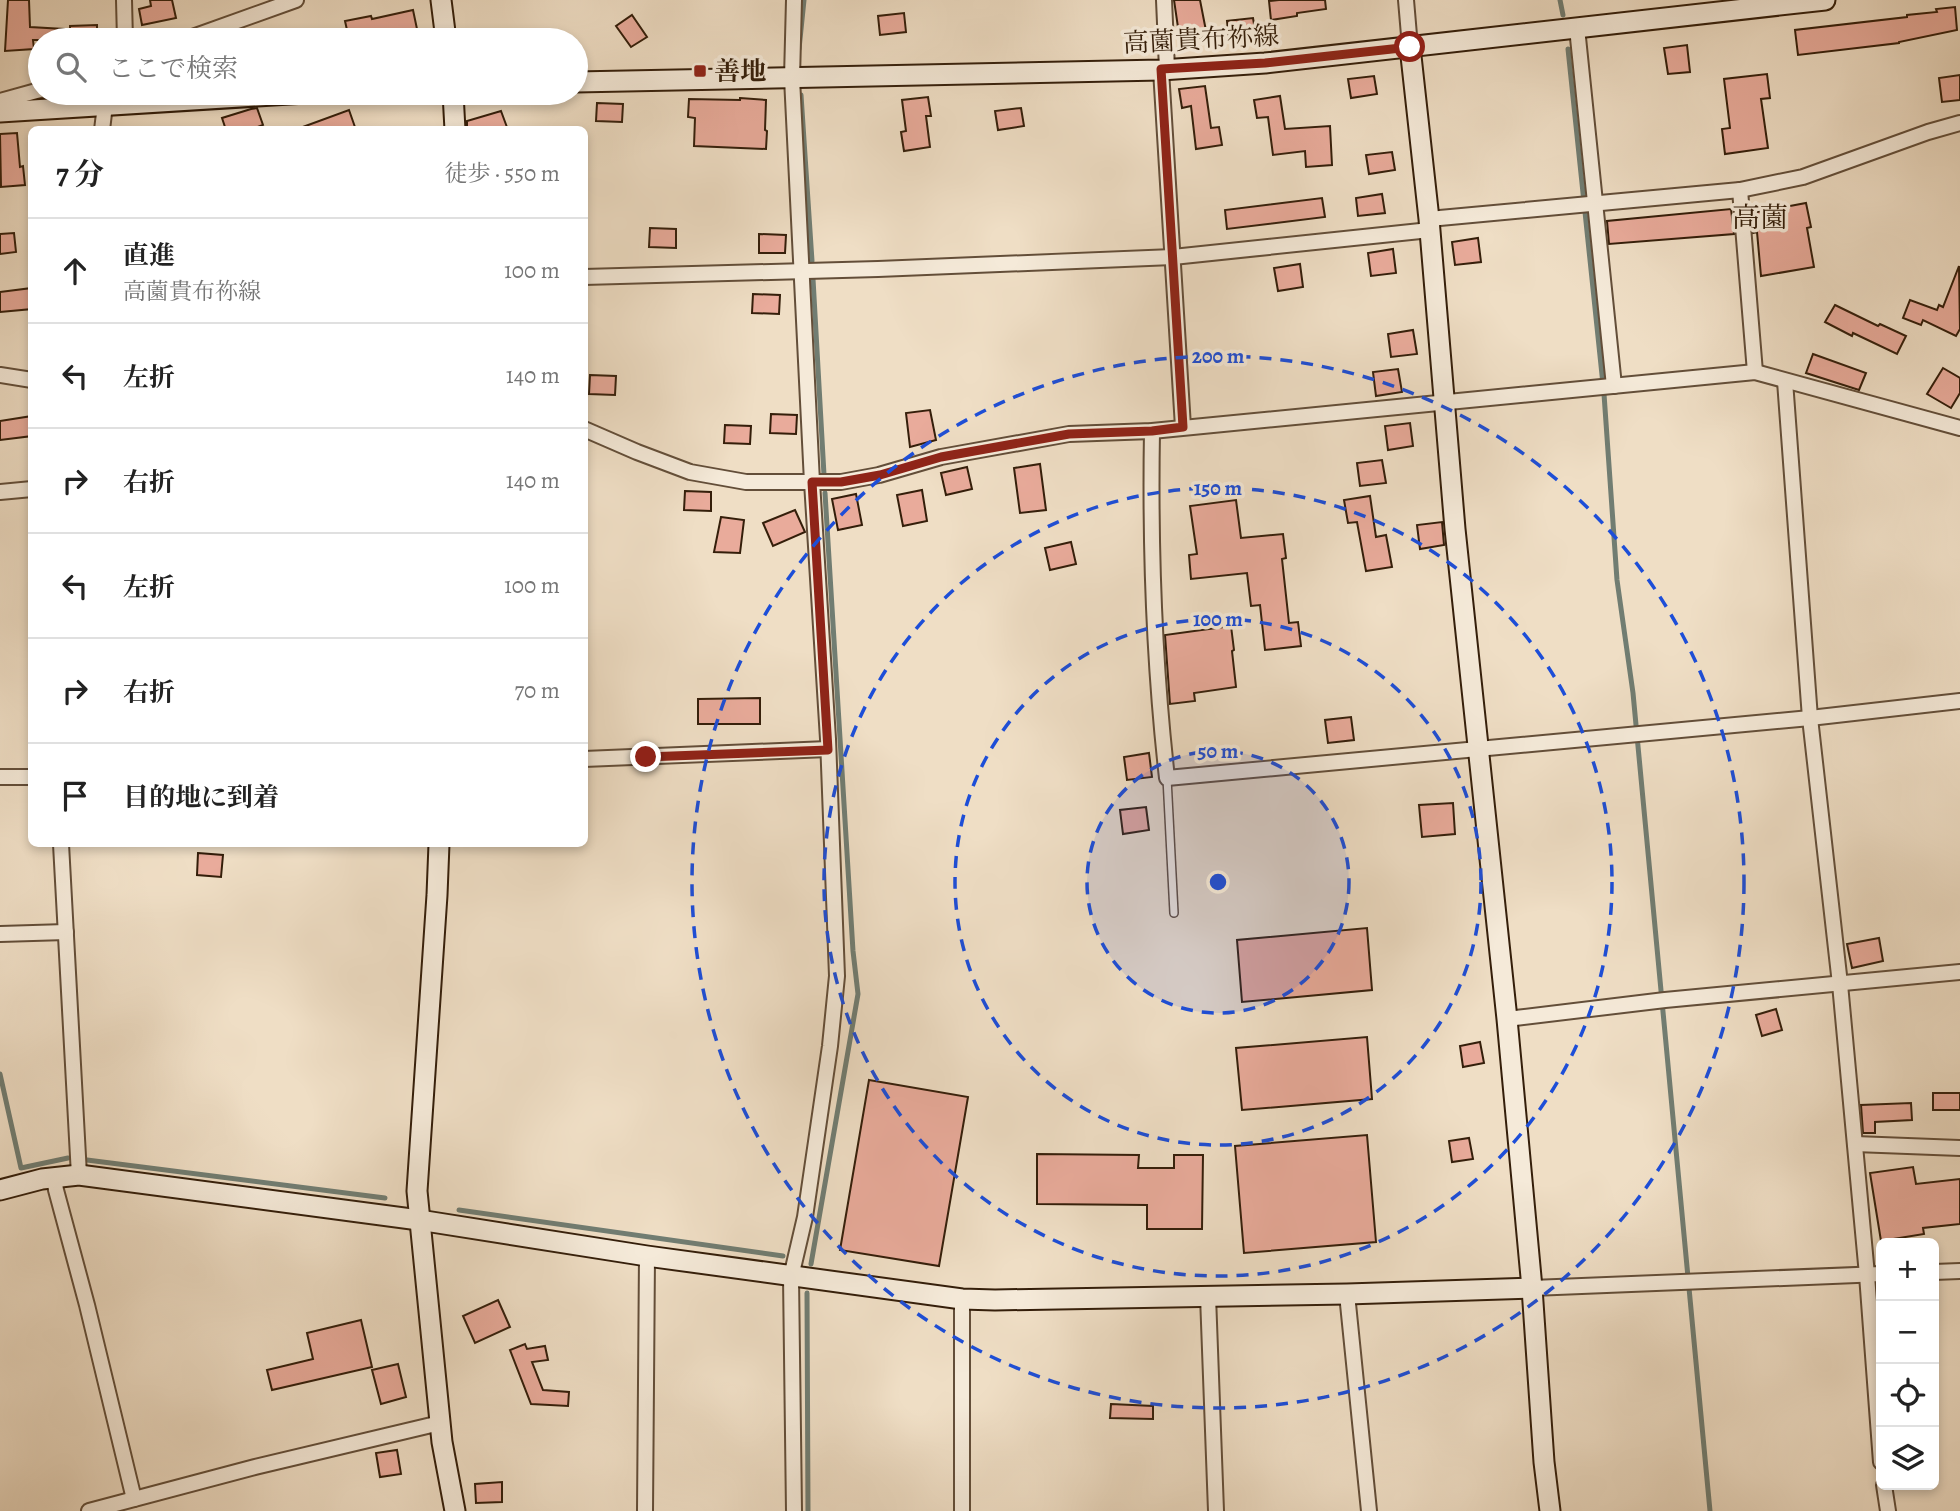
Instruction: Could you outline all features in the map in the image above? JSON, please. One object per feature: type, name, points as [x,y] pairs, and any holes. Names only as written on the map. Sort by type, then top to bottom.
[{"type":"street","points":[[124,0],[125,28]]},
{"type":"street","points":[[218,28],[296,0]]},
{"type":"street","points":[[441,0],[444,28]]},
{"type":"street","points":[[794,0],[792,78],[828,750],[836,983],[830,1046],[805,1217],[791,1277],[794,1511]]},
{"type":"street","points":[[1164,0],[1164,69],[1172,257],[1183,427]]},
{"type":"street","points":[[1406,0],[1446,403],[1455,529],[1507,1019],[1550,1511]]},
{"type":"street","name":"高薗貴布祢線","points":[[588,82],[1164,69],[1265,63],[1825,0]]},
{"type":"street","points":[[1577,28],[1590,203],[1608,387]]},
{"type":"street","points":[[0,101],[28,93]]},
{"type":"street","points":[[0,112],[105,105],[102,126]]},
{"type":"street","points":[[454,105],[455,126]]},
{"type":"street","points":[[588,277],[1172,257],[1590,203],[1740,190],[1803,177],[1928,132],[1960,124]]},
{"type":"street","points":[[1740,190],[1755,372]]},
{"type":"street","points":[[588,431],[690,472],[746,482],[841,482],[880,475],[941,457],[1069,434],[1152,431],[1755,372],[1960,428]]},
{"type":"street","points":[[0,375],[28,379]]},
{"type":"street","points":[[1785,382],[1810,718],[1855,1144],[1874,1275],[1880,1427]]},
{"type":"street","points":[[1152,431],[1158,700],[1167,778],[1810,718],[1960,701]]},
{"type":"street","points":[[0,492],[28,489]]},
{"type":"street","points":[[588,759],[828,750]]},
{"type":"street","points":[[0,778],[28,777]]},
{"type":"street","points":[[61,847],[79,1175]]},
{"type":"street","points":[[439,847],[417,1191],[440,1423],[455,1511]]},
{"type":"street","points":[[0,934],[66,932]]},
{"type":"street","points":[[1507,1019],[1660,1000],[1960,972]]},
{"type":"street","points":[[1855,1144],[1960,1148]]},
{"type":"street","points":[[0,1190],[54,1177],[79,1175],[419,1220],[791,1277],[962,1299],[1347,1294],[1874,1275]]},
{"type":"street","points":[[54,1177],[134,1499]]},
{"type":"street","points":[[645,1511],[647,1256]]},
{"type":"street","points":[[1939,1272],[1960,1271]]},
{"type":"street","points":[[1347,1294],[1369,1511]]},
{"type":"street","points":[[1208,1296],[1216,1511]]},
{"type":"street","points":[[962,1299],[962,1511]]},
{"type":"street","points":[[89,1511],[109,1508],[255,1467],[440,1423]]},
{"type":"street","points":[[1885,1490],[1888,1511]]},
{"type":"lane","points":[[1167,778],[1174,913]]},
{"type":"building","points":[[8,0],[29,0],[30,27],[47,28],[28,28],[28,49],[5,51]]},
{"type":"building","points":[[150,0],[172,0],[176,18],[142,25],[139,9],[151,6]]},
{"type":"building","points":[[1174,0],[1200,0],[1207,36],[1180,41]]},
{"type":"building","points":[[1325,0],[1326,9],[1271,20],[1269,1]]},
{"type":"building","points":[[1955,7],[1957,30],[1899,43],[1798,55],[1795,30],[1907,17]]},
{"type":"building","points":[[413,10],[417,28],[347,28],[345,21],[371,16],[372,19]]},
{"type":"building","points":[[904,13],[906,32],[880,35],[878,16]]},
{"type":"building","points":[[632,15],[647,37],[631,47],[616,26]]},
{"type":"building","points":[[1253,18],[1256,36],[1229,40],[1227,21]]},
{"type":"building","points":[[97,25],[97,28],[70,28]]},
{"type":"building","points":[[1687,45],[1690,72],[1668,74],[1664,48]]},
{"type":"building","points":[[1767,74],[1770,98],[1761,99],[1768,148],[1725,154],[1722,129],[1730,128],[1724,79]]},
{"type":"building","points":[[1960,75],[1960,100],[1942,102],[1939,78]]},
{"type":"building","points":[[1374,76],[1377,94],[1351,98],[1348,79]]},
{"type":"building","points":[[1205,86],[1211,128],[1219,127],[1222,145],[1196,149],[1191,106],[1182,108],[1179,89]]},
{"type":"building","points":[[1280,96],[1285,129],[1330,126],[1332,165],[1306,167],[1305,151],[1273,155],[1268,117],[1257,118],[1254,100]]},
{"type":"building","points":[[928,97],[931,116],[926,116],[930,147],[904,151],[901,132],[906,131],[902,100]]},
{"type":"building","points":[[689,99],[766,100],[766,149],[694,146],[695,118],[688,117]]},
{"type":"building","points":[[597,103],[623,104],[622,122],[596,121]]},
{"type":"building","points":[[257,108],[263,125],[225,126],[222,118]]},
{"type":"building","points":[[1021,108],[1024,126],[998,130],[995,111]]},
{"type":"building","points":[[349,110],[355,126],[305,126]]},
{"type":"building","points":[[501,111],[507,126],[467,126],[467,121]]},
{"type":"building","points":[[17,133],[20,167],[23,166],[25,185],[1,187],[0,134]]},
{"type":"building","points":[[1392,152],[1395,170],[1369,174],[1366,155]]},
{"type":"building","points":[[1382,194],[1385,213],[1358,216],[1356,198]]},
{"type":"building","points":[[1322,198],[1325,217],[1227,229],[1225,210]]},
{"type":"building","points":[[1806,203],[1811,227],[1807,228],[1814,267],[1761,276],[1757,232],[1753,233],[1752,213]]},
{"type":"building","points":[[1731,209],[1734,234],[1609,244],[1607,221]]},
{"type":"building","points":[[650,228],[676,229],[676,248],[649,247]]},
{"type":"building","points":[[14,233],[16,252],[0,254],[0,234]]},
{"type":"building","points":[[759,234],[786,235],[785,253],[759,253]]},
{"type":"building","points":[[1478,238],[1481,262],[1455,265],[1452,242]]},
{"type":"building","points":[[1393,249],[1396,273],[1371,276],[1368,253]]},
{"type":"building","points":[[1300,264],[1303,287],[1278,291],[1274,268]]},
{"type":"building","points":[[1959,266],[1960,329],[1956,336],[1923,320],[1921,325],[1903,318],[1910,300],[1937,310],[1939,305],[1943,307]]},
{"type":"building","points":[[28,288],[28,309],[0,312],[0,292]]},
{"type":"building","points":[[753,294],[780,295],[779,314],[752,313]]},
{"type":"building","points":[[1835,305],[1906,336],[1897,354],[1825,322]]},
{"type":"building","points":[[1413,330],[1417,354],[1391,357],[1388,334]]},
{"type":"building","points":[[1813,354],[1866,373],[1859,390],[1806,373]]},
{"type":"building","points":[[1943,368],[1960,378],[1960,393],[1951,408],[1927,394]]},
{"type":"building","points":[[1398,369],[1402,392],[1376,396],[1373,372]]},
{"type":"building","points":[[590,375],[616,376],[615,395],[589,394]]},
{"type":"building","points":[[930,410],[936,440],[910,447],[906,413]]},
{"type":"building","points":[[771,414],[797,415],[796,434],[770,433]]},
{"type":"building","points":[[28,417],[28,436],[0,440],[0,421]]},
{"type":"building","points":[[1410,423],[1413,446],[1388,450],[1385,426]]},
{"type":"building","points":[[725,425],[751,426],[750,444],[724,443]]},
{"type":"building","points":[[1382,460],[1386,483],[1360,486],[1357,463]]},
{"type":"building","points":[[1040,464],[1046,510],[1020,513],[1014,468]]},
{"type":"building","points":[[967,467],[972,489],[946,495],[941,473]]},
{"type":"building","points":[[922,490],[927,521],[903,526],[897,495]]},
{"type":"building","points":[[685,491],[711,492],[711,511],[684,510]]},
{"type":"building","points":[[856,494],[862,525],[838,530],[832,499]]},
{"type":"building","points":[[1370,496],[1376,537],[1386,535],[1392,567],[1366,571],[1357,522],[1348,523],[1344,500]]},
{"type":"building","points":[[1236,500],[1241,538],[1283,534],[1286,558],[1282,559],[1289,623],[1298,622],[1301,646],[1265,650],[1260,605],[1251,606],[1247,573],[1191,579],[1189,555],[1197,554],[1190,506]]},
{"type":"building","points":[[795,510],[805,532],[773,546],[763,523]]},
{"type":"building","points":[[721,517],[744,520],[740,553],[714,552]]},
{"type":"building","points":[[1442,522],[1444,545],[1420,549],[1417,525]]},
{"type":"building","points":[[1071,542],[1076,564],[1050,570],[1045,548]]},
{"type":"building","points":[[1231,626],[1236,687],[1194,693],[1195,701],[1170,704],[1165,635]]},
{"type":"building","points":[[760,698],[760,724],[698,724],[698,699]]},
{"type":"building","points":[[1351,717],[1354,740],[1328,743],[1325,720]]},
{"type":"building","points":[[1149,753],[1152,777],[1127,780],[1124,757]]},
{"type":"building","points":[[1453,803],[1455,834],[1422,837],[1419,805]]},
{"type":"building","points":[[1146,807],[1149,830],[1123,834],[1120,810]]},
{"type":"building","points":[[198,853],[223,855],[221,877],[197,875]]},
{"type":"building","points":[[1367,928],[1372,990],[1242,1002],[1237,940]]},
{"type":"building","points":[[1879,938],[1883,961],[1852,968],[1847,944]]},
{"type":"building","points":[[1776,1009],[1782,1030],[1762,1036],[1756,1015]]},
{"type":"building","points":[[1367,1037],[1372,1099],[1242,1110],[1236,1048]]},
{"type":"building","points":[[1480,1042],[1484,1063],[1463,1067],[1460,1046]]},
{"type":"building","points":[[869,1080],[968,1097],[939,1266],[840,1250]]},
{"type":"building","points":[[1933,1093],[1960,1093],[1960,1110],[1933,1110]]},
{"type":"building","points":[[1911,1103],[1912,1120],[1875,1122],[1875,1133],[1863,1133],[1861,1105]]},
{"type":"building","points":[[1367,1135],[1376,1242],[1244,1253],[1235,1146]]},
{"type":"building","points":[[1469,1138],[1473,1159],[1452,1162],[1449,1141]]},
{"type":"building","points":[[1037,1154],[1139,1155],[1138,1168],[1174,1168],[1174,1155],[1203,1155],[1202,1229],[1147,1229],[1147,1205],[1037,1204]]},
{"type":"building","points":[[1913,1167],[1916,1184],[1960,1179],[1960,1224],[1923,1228],[1924,1234],[1881,1238],[1870,1173]]},
{"type":"building","points":[[498,1300],[510,1327],[475,1343],[463,1316]]},
{"type":"building","points":[[361,1320],[372,1367],[272,1390],[267,1370],[313,1359],[307,1333]]},
{"type":"building","points":[[525,1344],[527,1349],[545,1346],[548,1360],[532,1362],[543,1390],[569,1392],[568,1406],[531,1404],[510,1350]]},
{"type":"building","points":[[398,1364],[406,1397],[381,1404],[372,1370]]},
{"type":"building","points":[[1111,1404],[1153,1406],[1153,1419],[1110,1418]]},
{"type":"building","points":[[397,1450],[401,1474],[380,1477],[376,1453]]},
{"type":"building","points":[[502,1482],[502,1502],[476,1503],[475,1484]]},
{"type":"waterway","points":[[799,49],[804,0]]},
{"type":"waterway","points":[[1560,0],[1563,15]]},
{"type":"waterway","points":[[1568,49],[1604,394],[1617,580],[1633,693],[1710,1511]]},
{"type":"waterway","points":[[801,95],[812,261]]},
{"type":"waterway","points":[[813,279],[824,475]]},
{"type":"waterway","points":[[811,1264],[858,994],[853,951],[825,493]]},
{"type":"waterway","points":[[0,1074],[21,1168],[68,1158]]},
{"type":"waterway","points":[[87,1160],[385,1198]]},
{"type":"waterway","points":[[459,1210],[783,1256]]},
{"type":"waterway","points":[[807,1293],[808,1511]]},
{"type":"place","name":"善地","points":[[700,71]]},
{"type":"district","name":"高薗","points":[[1760,217]]},
{"type":"route","points":[[646,757],[828,750],[812,482],[841,482],[880,475],[941,457],[1069,434],[1183,427],[1161,69],[1265,63],[1410,47]]}]
